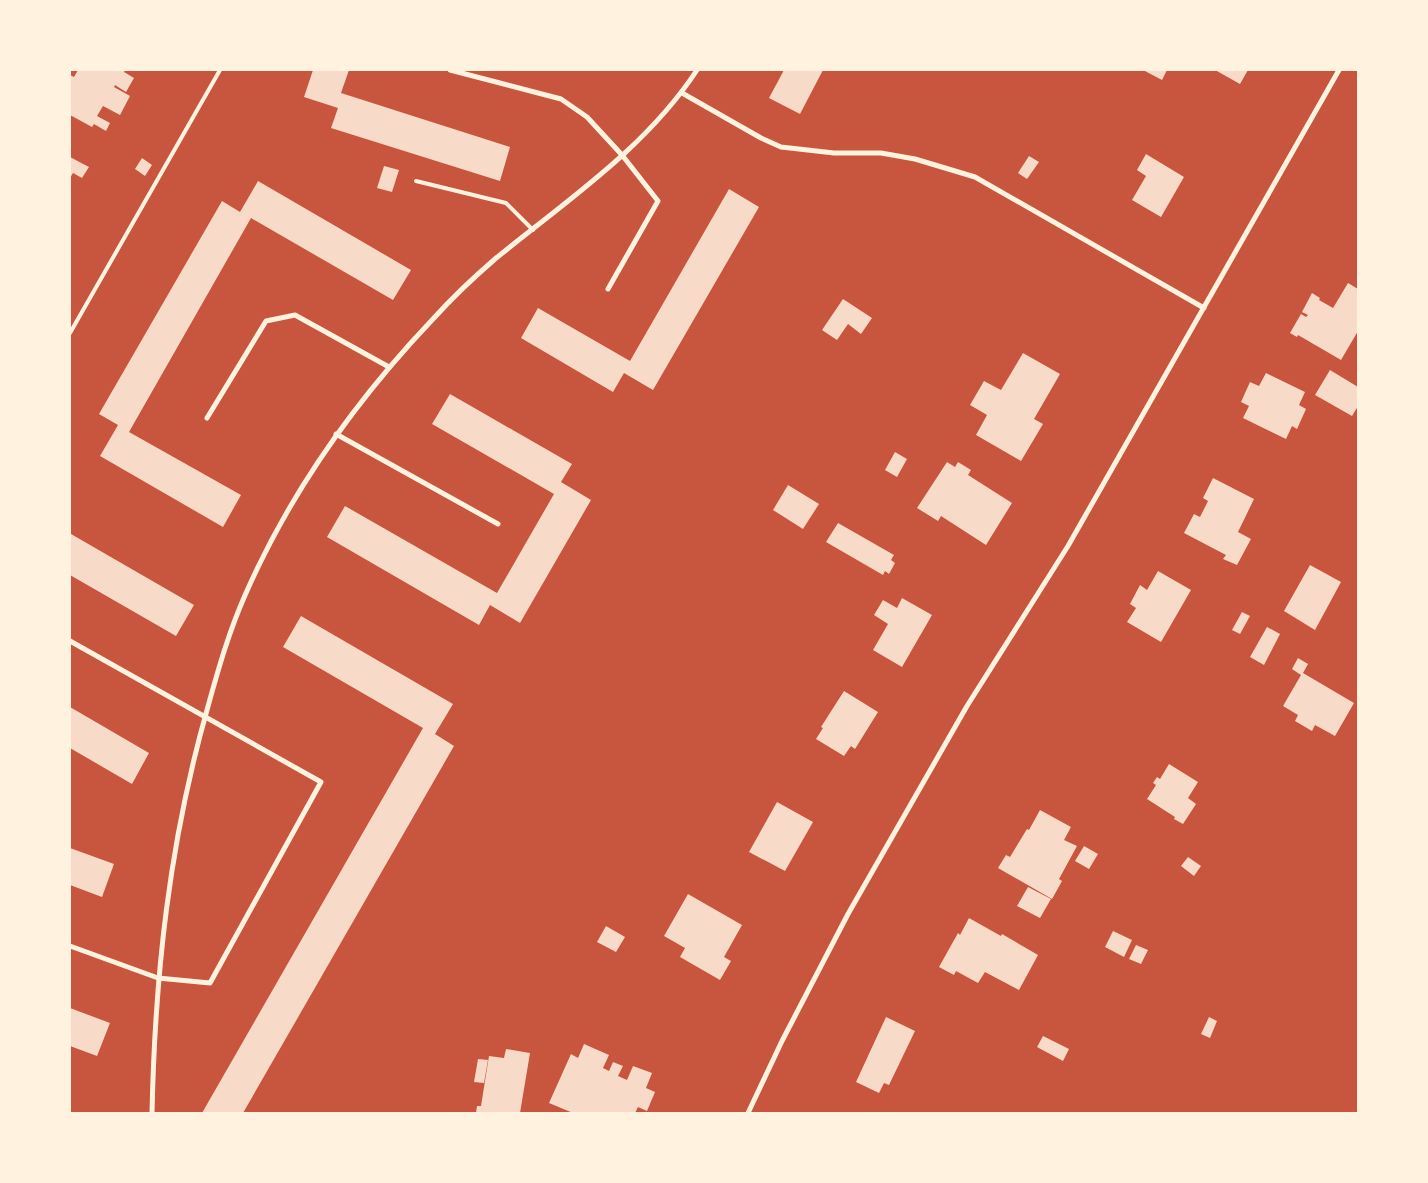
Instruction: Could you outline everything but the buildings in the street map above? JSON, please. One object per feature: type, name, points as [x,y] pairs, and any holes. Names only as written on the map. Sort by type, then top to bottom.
[{"type":"street","points":[[450,70],[561,99],[587,116],[622,155],[658,201],[608,289]]},
{"type":"street","points":[[152,1113],[158,978],[169,882],[176,842],[196,748],[225,646],[246,593],[271,540],[307,478],[336,434],[389,367],[467,285],[622,155],[652,127],[682,93],[697,70]]},
{"type":"street","points":[[748,1113],[782,1041],[848,914],[967,706],[1068,546],[1339,70]]},
{"type":"street","points":[[682,93],[761,138],[781,147],[834,153],[881,153],[945,167],[975,178],[1204,308]]},
{"type":"street","points":[[207,418],[266,321],[295,315],[389,367]]},
{"type":"street","points":[[336,434],[498,524]]},
{"type":"street","points":[[70,640],[321,782],[210,983],[158,978],[70,946]]},
{"type":"lane","points":[[70,333],[220,70]]},
{"type":"lane","points":[[416,181],[506,203],[533,230]]}]
